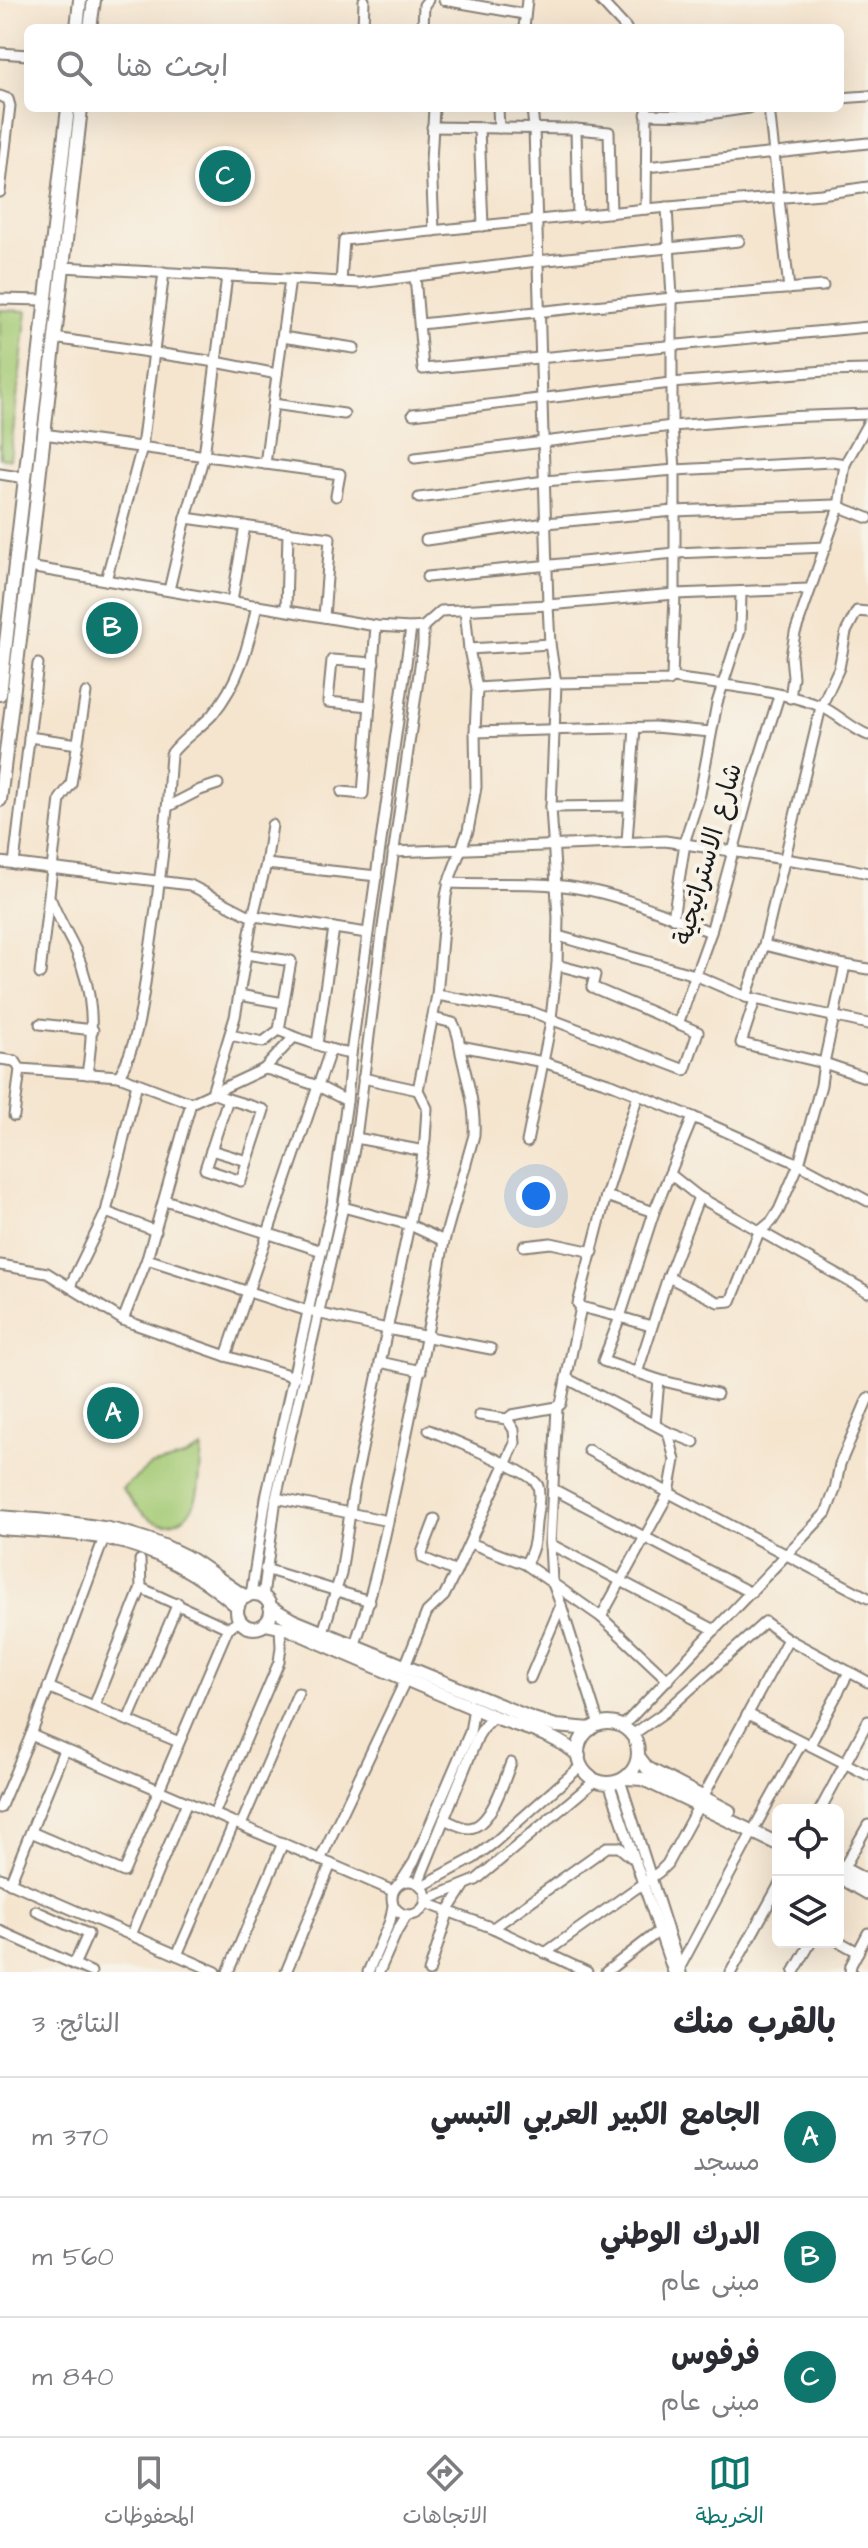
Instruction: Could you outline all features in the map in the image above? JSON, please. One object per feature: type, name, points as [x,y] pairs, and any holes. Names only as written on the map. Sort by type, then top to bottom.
[{"type":"main road","points":[[77,24],[80,0]]},
{"type":"main road","points":[[91,24],[94,0]]},
{"type":"main road","points":[[0,694],[68,112]]},
{"type":"main road","points":[[0,800],[81,112]]},
{"type":"main road","points":[[0,1517],[102,1526],[138,1535],[185,1557],[286,1617],[355,1644],[474,1707],[559,1741],[580,1761],[613,1780],[643,1779],[701,1801]]},
{"type":"main road","points":[[0,1528],[104,1538],[143,1549],[201,1579],[238,1607],[240,1621],[244,1625],[280,1627],[533,1719],[568,1728],[615,1724],[636,1741],[638,1756],[636,1764],[613,1780]]},
{"type":"main road","points":[[238,1607],[258,1599]]},
{"type":"main road","points":[[258,1599],[271,1613],[265,1624]]},
{"type":"main road","points":[[580,1761],[579,1746],[584,1736],[595,1727]]},
{"type":"main road","points":[[638,1756],[647,1768],[772,1840]]},
{"type":"main road","points":[[754,1828],[772,1834]]},
{"type":"main road","points":[[844,1872],[868,1882]]},
{"type":"main road","points":[[844,1873],[868,1893]]},
{"type":"street","points":[[363,24],[364,0]]},
{"type":"street","points":[[423,24],[424,5],[428,0]]},
{"type":"street","points":[[444,0],[482,3],[524,14]]},
{"type":"street","points":[[524,24],[527,0]]},
{"type":"street","points":[[600,0],[622,24]]},
{"type":"street","points":[[0,53],[24,55]]},
{"type":"street","points":[[0,96],[8,99],[10,106],[0,192]]},
{"type":"street","points":[[844,98],[868,96]]},
{"type":"street","points":[[434,112],[431,175],[434,231]]},
{"type":"street","points":[[498,112],[499,128]]},
{"type":"street","points":[[527,1142],[551,1020],[558,936],[551,807],[556,683],[548,605],[532,112]]},
{"type":"street","points":[[646,209],[647,112]]},
{"type":"street","points":[[661,112],[702,115],[722,112]]},
{"type":"street","points":[[770,112],[789,289]]},
{"type":"street","points":[[432,127],[609,132],[611,213]]},
{"type":"street","points":[[479,128],[483,226]]},
{"type":"street","points":[[576,129],[578,217]]},
{"type":"street","points":[[646,167],[868,143]]},
{"type":"street","points":[[341,282],[344,240],[868,187]]},
{"type":"street","points":[[667,207],[675,470],[672,678]]},
{"type":"street","points":[[62,267],[360,283],[739,241]]},
{"type":"street","points":[[106,580],[142,447],[164,272]]},
{"type":"street","points":[[169,590],[204,456],[227,276]]},
{"type":"street","points":[[415,276],[423,369],[868,327]]},
{"type":"street","points":[[265,464],[290,279]]},
{"type":"street","points":[[420,324],[823,286]]},
{"type":"street","points":[[0,299],[45,300]]},
{"type":"street","points":[[282,337],[354,348]]},
{"type":"street","points":[[54,338],[277,374]]},
{"type":"street","points":[[413,414],[671,383],[801,372],[868,370]]},
{"type":"street","points":[[273,404],[344,414]]},
{"type":"street","points":[[415,458],[672,426],[868,414]]},
{"type":"street","points":[[790,698],[795,633],[839,507],[845,464],[868,423]]},
{"type":"street","points":[[43,434],[340,474],[336,496]]},
{"type":"street","points":[[419,498],[545,481],[675,470],[832,462],[845,464]]},
{"type":"street","points":[[0,474],[25,478]]},
{"type":"street","points":[[426,540],[546,523],[674,511],[835,505],[868,518]]},
{"type":"street","points":[[186,518],[330,538],[324,617]]},
{"type":"street","points":[[232,601],[245,526]]},
{"type":"street","points":[[286,610],[288,532]]},
{"type":"street","points":[[427,577],[675,553],[826,547]]},
{"type":"street","points":[[29,567],[376,626],[411,628],[423,627],[441,611],[675,594],[809,589]]},
{"type":"street","points":[[673,918],[711,732],[740,631],[741,593]]},
{"type":"street","points":[[119,1076],[133,1045],[140,1016],[160,881],[171,754],[211,715],[235,681],[257,605]]},
{"type":"street","points":[[323,1632],[337,1590],[424,1151],[427,1108],[418,1090],[437,995],[448,883],[468,831],[476,787],[477,688],[465,610]]},
{"type":"street","points":[[868,612],[857,611],[846,632],[839,668],[821,707],[741,1043],[824,1063],[868,1078]]},
{"type":"street","points":[[342,792],[363,794],[376,626]]},
{"type":"street","points":[[258,1599],[276,1498],[356,1138],[423,627]]},
{"type":"street","points":[[258,1599],[266,1498],[332,1205],[411,628]]},
{"type":"street","points":[[469,649],[550,644]]},
{"type":"street","points":[[370,706],[328,702],[332,660],[374,663]]},
{"type":"street","points":[[14,864],[38,664]]},
{"type":"street","points":[[477,688],[669,681],[672,678],[790,698],[821,707],[868,735]]},
{"type":"street","points":[[40,974],[60,799],[71,784],[86,693]]},
{"type":"street","name":"شارع الاستراتيجية","points":[[678,1024],[711,932],[779,696]]},
{"type":"street","points":[[475,732],[635,727],[711,732]]},
{"type":"street","points":[[627,842],[635,727]]},
{"type":"street","points":[[29,737],[78,744]]},
{"type":"street","points":[[167,807],[185,796],[218,784]]},
{"type":"street","points":[[551,807],[629,806]]},
{"type":"street","points":[[212,1093],[239,995],[272,825]]},
{"type":"street","points":[[393,852],[627,842],[686,843],[868,873]]},
{"type":"street","points":[[0,862],[199,888],[236,910],[253,916],[367,933]]},
{"type":"street","points":[[266,864],[377,876]]},
{"type":"street","points":[[448,883],[581,888],[629,901],[711,932]]},
{"type":"street","points":[[49,897],[82,965],[92,1005],[93,1030],[87,1074]]},
{"type":"street","points":[[317,1044],[334,928]]},
{"type":"street","points":[[558,936],[695,975],[750,999],[868,1024]]},
{"type":"street","points":[[764,945],[868,969]]},
{"type":"street","points":[[230,1035],[263,1042],[279,1030],[291,961],[246,954]]},
{"type":"street","points":[[437,995],[532,1012],[685,1070],[698,1032],[592,987],[595,975],[557,965]]},
{"type":"street","points":[[668,1277],[718,1302],[731,1301],[759,1232],[779,1210],[799,1164],[821,1085],[845,965]]},
{"type":"street","points":[[239,995],[284,1003]]},
{"type":"street","points":[[355,1644],[370,1601],[388,1521],[428,1337],[444,1241],[474,1135],[473,1099],[459,1034],[453,1023],[433,1018]]},
{"type":"street","points":[[40,1024],[93,1030]]},
{"type":"street","points":[[279,1030],[330,1051],[351,1054]]},
{"type":"street","points":[[20,1069],[119,1076],[191,1103],[264,1069],[294,1037]]},
{"type":"street","points":[[460,1046],[543,1062],[638,1095],[799,1164],[868,1201]]},
{"type":"street","points":[[226,1356],[330,1051]]},
{"type":"street","points":[[0,1059],[15,1061],[20,1069],[14,1116]]},
{"type":"street","points":[[264,1069],[318,1086],[347,1101]]},
{"type":"street","points":[[363,1078],[418,1090]]},
{"type":"street","points":[[70,1286],[106,1212],[137,1083]]},
{"type":"street","points":[[212,1093],[264,1110],[241,1181],[205,1169],[228,1099]]},
{"type":"street","points":[[479,1415],[507,1419],[517,1413],[561,1404],[581,1307],[578,1304],[606,1196],[638,1095]]},
{"type":"street","points":[[123,1320],[156,1231],[191,1103]]},
{"type":"street","points":[[693,1117],[654,1212],[603,1361],[659,1380],[717,1394]]},
{"type":"street","points":[[356,1138],[424,1151]]},
{"type":"street","points":[[211,1150],[247,1161]]},
{"type":"street","points":[[670,1174],[699,1197],[868,1292]]},
{"type":"street","points":[[606,1196],[654,1212]]},
{"type":"street","points":[[637,1373],[668,1277],[699,1197]]},
{"type":"street","points":[[165,1200],[322,1251]]},
{"type":"street","points":[[343,1207],[410,1225],[444,1241]]},
{"type":"street","points":[[106,1212],[156,1231]]},
{"type":"street","points":[[524,1246],[551,1243],[593,1252]]},
{"type":"street","points":[[147,1259],[308,1311],[491,1349]]},
{"type":"street","points":[[0,1265],[39,1271],[70,1286],[123,1320],[302,1379]]},
{"type":"street","points":[[581,1307],[651,1326]]},
{"type":"street","points":[[380,1362],[421,1371]]},
{"type":"street","points":[[566,1378],[668,1432],[694,1442]]},
{"type":"street","points":[[655,1424],[659,1380]]},
{"type":"street","points":[[627,1731],[668,1680],[820,1520],[830,1505],[840,1464],[868,1398]]},
{"type":"street","points":[[557,1407],[550,1544],[552,1581],[595,1727]]},
{"type":"street","points":[[320,1860],[405,1672],[427,1612],[444,1596],[505,1464],[516,1436],[507,1419]]},
{"type":"street","points":[[429,1430],[534,1479],[538,1486],[534,1545],[525,1564]]},
{"type":"street","points":[[601,1617],[669,1493],[675,1460],[668,1432]]},
{"type":"street","points":[[588,1450],[868,1598]]},
{"type":"street","points":[[553,1489],[751,1593]]},
{"type":"street","points":[[276,1498],[388,1521]]},
{"type":"street","points":[[435,1519],[422,1553],[423,1558],[456,1572]]},
{"type":"street","points":[[0,1808],[31,1735],[104,1538]]},
{"type":"street","points":[[470,1543],[525,1564],[552,1581],[601,1617],[668,1680]]},
{"type":"street","points":[[550,1544],[715,1630]]},
{"type":"street","points":[[94,1706],[141,1588],[140,1560]]},
{"type":"street","points":[[265,1569],[370,1601]]},
{"type":"street","points":[[141,1588],[228,1628]]},
{"type":"street","points":[[128,1720],[178,1603]]},
{"type":"street","points":[[530,1678],[561,1605]]},
{"type":"street","points":[[31,1832],[124,1872],[228,1628],[240,1621]]},
{"type":"street","points":[[627,1731],[665,1712],[765,1622],[788,1639],[868,1682]]},
{"type":"street","points":[[214,1814],[279,1662],[280,1627]]},
{"type":"street","points":[[545,1953],[667,1864],[788,1639]]},
{"type":"street","points":[[678,1970],[754,1828],[849,1672]]},
{"type":"street","points":[[48,1687],[179,1742]]},
{"type":"street","points":[[177,1955],[298,1693]]},
{"type":"street","points":[[474,1707],[472,1725],[464,1747],[414,1862],[393,1891],[391,1901],[402,1914],[421,1911],[426,1902],[476,1880],[613,1780]]},
{"type":"street","points":[[748,1714],[868,1775]]},
{"type":"street","points":[[426,1902],[420,1885],[444,1819],[478,1736],[494,1716]]},
{"type":"street","points":[[823,1804],[868,1721]]},
{"type":"street","points":[[31,1735],[393,1891]]},
{"type":"street","points":[[10,1883],[64,1750]]},
{"type":"street","points":[[420,1885],[474,1858],[495,1842],[580,1761]]},
{"type":"street","points":[[444,1819],[467,1828],[478,1825],[492,1807],[511,1763]]},
{"type":"street","points":[[613,1780],[678,1970]]},
{"type":"street","points":[[613,1780],[633,1858]]},
{"type":"street","points":[[131,1935],[187,1802]]},
{"type":"street","points":[[844,1864],[868,1825]]},
{"type":"street","points":[[228,1972],[283,1843]]},
{"type":"street","points":[[493,1928],[607,1847],[619,1847],[633,1858],[648,1880],[659,1931],[678,1970]]},
{"type":"street","points":[[286,1972],[331,1864]]},
{"type":"street","points":[[0,1878],[216,1972]]},
{"type":"street","points":[[401,1882],[410,1880],[420,1885]]},
{"type":"street","points":[[429,1972],[449,1910],[465,1885]]},
{"type":"street","points":[[426,1902],[493,1928],[587,1972]]},
{"type":"street","points":[[368,1972],[390,1921],[393,1906]]},
{"type":"street","points":[[731,1972],[772,1908]]},
{"type":"street","points":[[36,1911],[88,1934],[69,1966]]},
{"type":"street","points":[[379,1972],[407,1915]]},
{"type":"street","points":[[0,1931],[69,1966],[91,1972]]},
{"type":"street","points":[[606,1972],[659,1931]]},
{"type":"street","points":[[850,1972],[868,1933]]},
{"type":"street","points":[[844,1944],[858,1952]]},
{"type":"street","points":[[794,1972],[808,1948]]},
{"type":"green space","points":[[0,310],[27,311],[10,459],[0,458]]},
{"type":"green space","points":[[202,1448],[196,1498],[193,1507],[180,1520],[159,1523],[152,1520],[122,1489],[150,1466],[184,1457]]},
{"type":"place","name":"فرفوس","points":[[225,176]]},
{"type":"place","name":"الدرك الوطني","points":[[112,628]]},
{"type":"place","name":"الجامع الكبير العربي التبسي","points":[[113,1413]]}]
